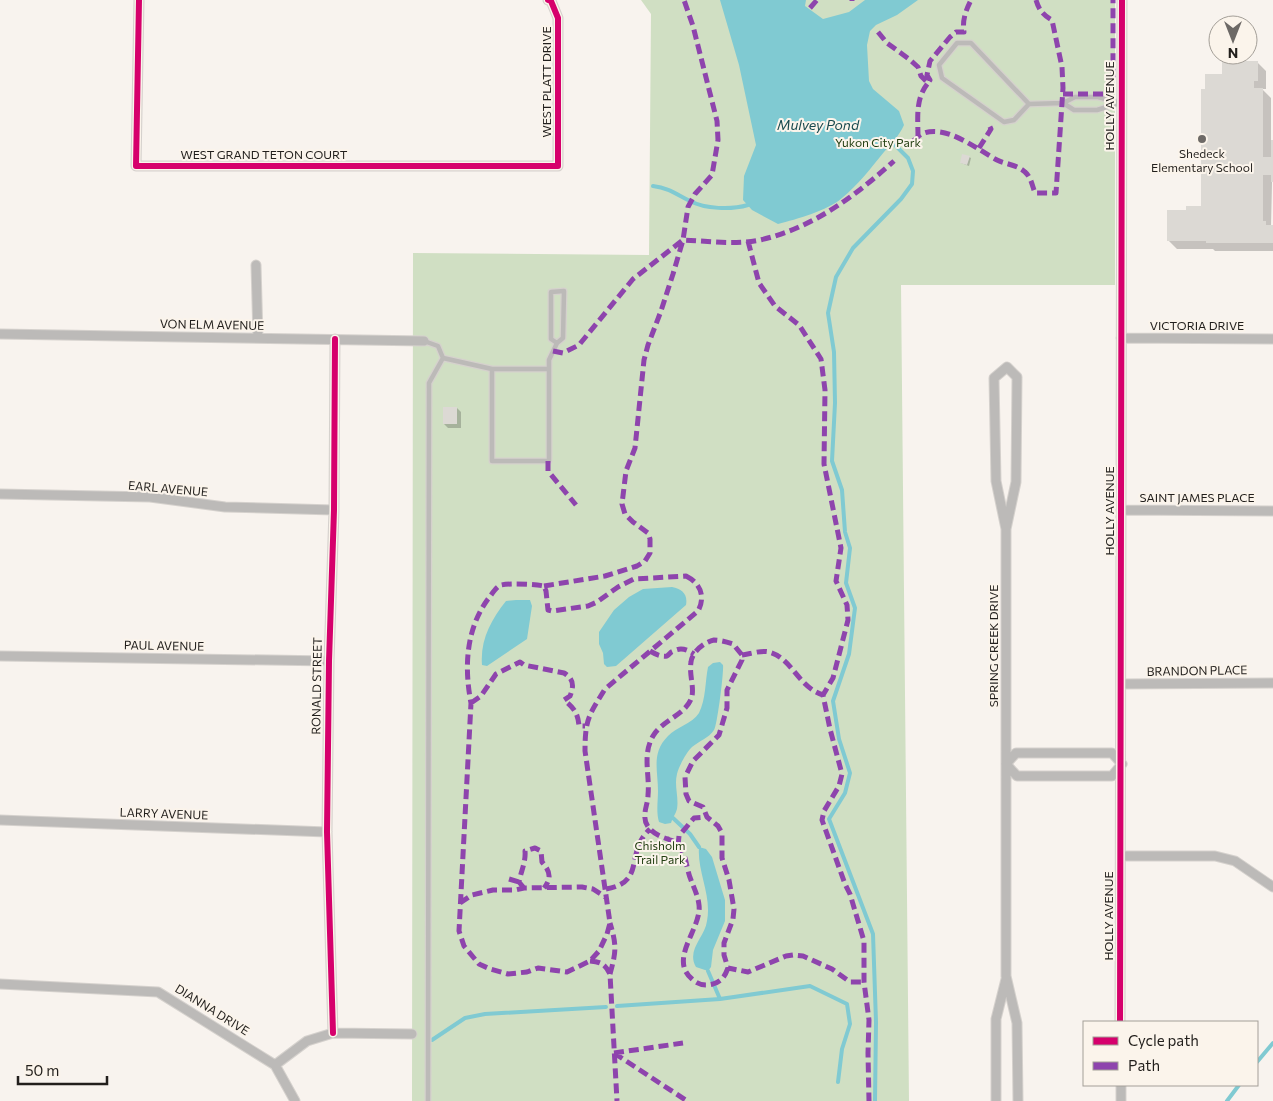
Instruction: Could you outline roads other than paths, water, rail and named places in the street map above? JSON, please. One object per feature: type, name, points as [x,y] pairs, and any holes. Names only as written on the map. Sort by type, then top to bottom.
[{"type":"street","name":"WEST GRAND TETON COURT","points":[[139,0],[136,166],[558,166]]},
{"type":"street","name":"WEST PLATT DRIVE","points":[[548,0],[551,1],[558,18],[558,166]]},
{"type":"street","name":"HOLLY AVENUE","points":[[1120,1021],[1122,0]]},
{"type":"street","points":[[256,265],[258,338]]},
{"type":"street","name":"VON ELM AVENUE","points":[[0,334],[424,341]]},
{"type":"street","name":"VICTORIA DRIVE","points":[[1120,338],[1273,339]]},
{"type":"street","name":"RONALD STREET","points":[[333,1033],[327,832],[328,661],[334,510],[335,339]]},
{"type":"street","name":"SPRING CREEK DRIVE","points":[[996,1101],[996,1019],[1006,976],[1006,529],[996,481],[994,378],[1007,367],[1017,377],[1016,482],[1006,529]]},
{"type":"street","name":"EARL AVENUE","points":[[0,494],[150,498],[225,507],[334,510]]},
{"type":"street","name":"SAINT JAMES PLACE","points":[[1122,510],[1273,510]]},
{"type":"street","name":"PAUL AVENUE","points":[[0,656],[328,661]]},
{"type":"street","name":"BRANDON PLACE","points":[[1121,684],[1273,683]]},
{"type":"street","points":[[1016,753],[1112,753],[1122,764],[1112,776],[1017,776],[1006,764],[1016,753]]},
{"type":"street","name":"LARRY AVENUE","points":[[0,820],[327,832]]},
{"type":"street","points":[[1120,856],[1215,856],[1235,861],[1273,887]]},
{"type":"street","name":"SPRING CREEK DRIVE","points":[[1006,976],[1017,1023],[1018,1101]]},
{"type":"street","name":"DIANNA DRIVE","points":[[0,984],[158,992],[275,1065]]},
{"type":"street","points":[[294,1101],[275,1065],[306,1041],[333,1033],[412,1034]]},
{"type":"street","points":[[1121,1086],[1121,1101]]},
{"type":"lane","points":[[1029,104],[971,43],[957,43],[939,66],[942,78],[1004,122],[1014,120],[1029,104],[1063,103],[1075,97],[1098,97],[1121,103]]},
{"type":"lane","points":[[1063,103],[1074,110],[1097,110],[1121,103]]},
{"type":"lane","points":[[492,369],[492,461],[549,461],[549,360],[557,343],[563,338],[564,291],[551,292],[551,339],[557,343]]},
{"type":"lane","points":[[424,341],[438,346],[443,358]]},
{"type":"lane","points":[[443,358],[492,369],[549,369]]},
{"type":"lane","points":[[428,1101],[429,383],[443,358]]},
{"type":"water","name":"Mulvey Pond","points":[[720,0],[806,0],[805,6],[823,19],[849,12],[865,0],[918,0],[897,15],[876,25],[870,31],[867,45],[869,81],[873,89],[899,111],[904,125],[900,133],[859,182],[836,203],[812,214],[778,224],[752,210],[743,200],[744,176],[756,145],[739,65]]},
{"type":"water","points":[[672,587],[684,593],[686,605],[616,666],[607,667],[604,664],[603,653],[599,644],[599,632],[614,610],[629,597],[643,589]]},
{"type":"water","points":[[530,600],[532,606],[527,639],[487,666],[482,665],[483,647],[491,623],[506,601]]},
{"type":"water","points":[[720,662],[723,665],[723,670],[714,730],[692,747],[685,756],[676,778],[676,811],[671,823],[659,822],[657,810],[657,755],[659,749],[671,733],[692,720],[699,713],[704,696],[708,667],[713,663]]},
{"type":"water","points":[[699,847],[706,849],[712,857],[725,900],[725,921],[713,950],[711,967],[708,971],[696,967],[693,955],[706,927],[708,911],[708,902],[700,865]]},
{"type":"waterway","points":[[875,1101],[876,1022],[873,934],[829,819],[845,793],[850,773],[839,739],[833,701],[849,654],[855,608],[846,583],[850,548],[845,532],[842,490],[832,461],[835,403],[834,352],[828,313],[836,277],[853,248],[901,199],[912,184],[913,171],[908,158],[890,140]]},
{"type":"waterway","points":[[653,186],[668,190],[703,206],[726,208],[748,205]]},
{"type":"waterway","points":[[673,818],[690,834],[699,847]]},
{"type":"waterway","points":[[708,971],[720,999]]},
{"type":"waterway","points":[[617,1006],[720,999],[810,986],[847,1004],[850,1024],[842,1049],[838,1082]]},
{"type":"waterway","points":[[432,1040],[465,1018],[485,1014],[606,1007]]},
{"type":"waterway","points":[[1258,1061],[1273,1043]]},
{"type":"waterway","points":[[1227,1101],[1238,1086]]},
{"type":"place","name":"Shedeck Elementary School","points":[[1202,139]]},
{"type":"park label","name":"Yukon City Park","points":[[878,143]]},
{"type":"park label","name":"Chisholm Trail Park","points":[[660,853]]}]
